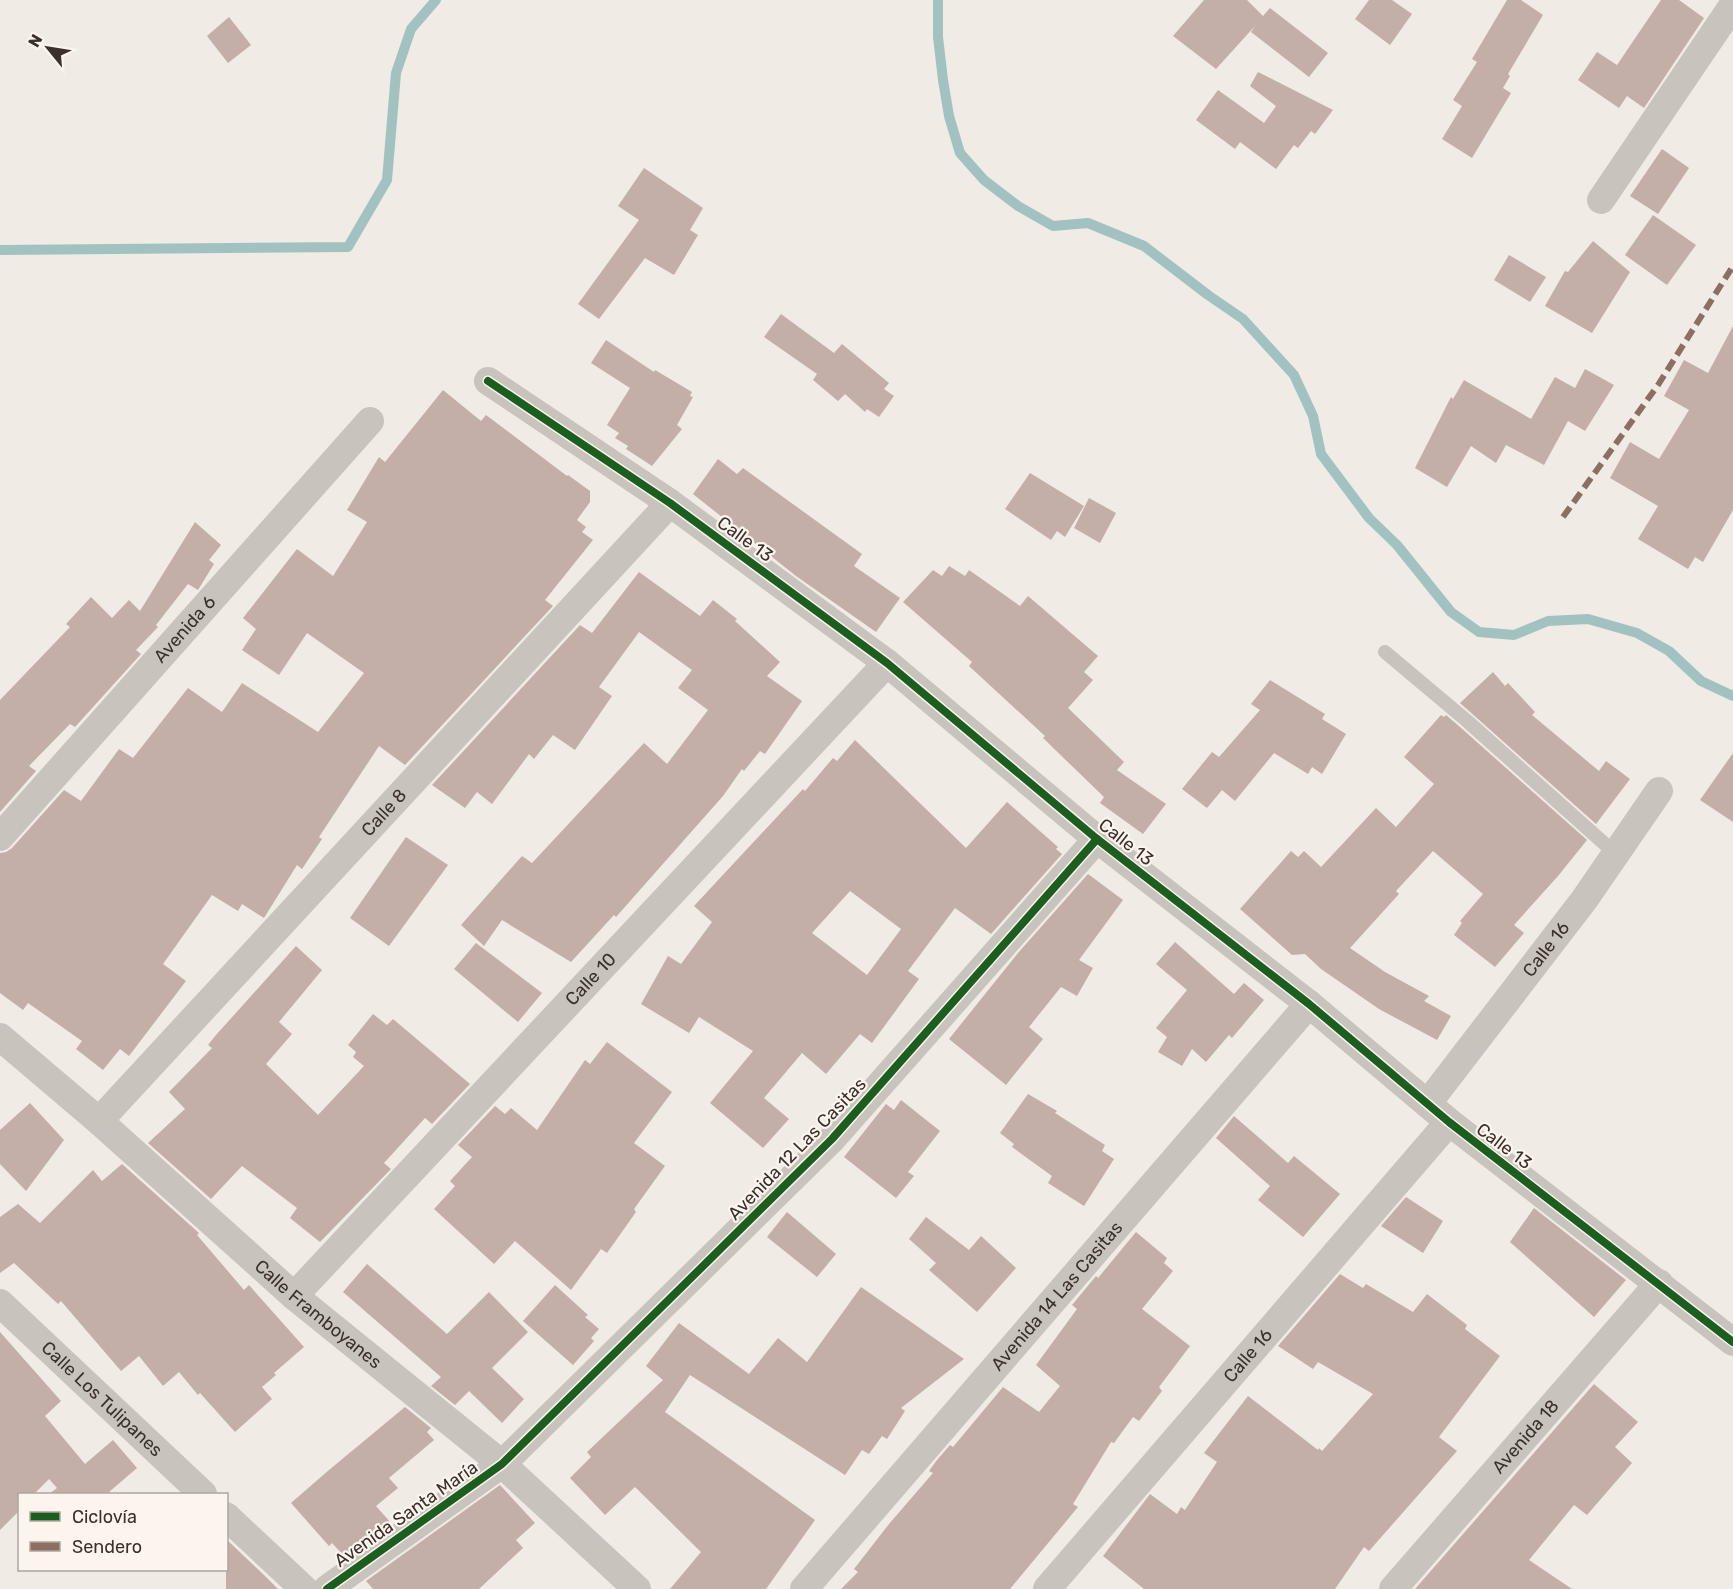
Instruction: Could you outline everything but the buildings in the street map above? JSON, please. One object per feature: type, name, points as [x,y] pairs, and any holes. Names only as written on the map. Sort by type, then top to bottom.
[{"type":"street","points":[[1601,200],[1733,5]]},
{"type":"street","name":"Calle 13","points":[[488,381],[670,502],[887,663],[1097,839],[1309,1004],[1449,1122],[1733,1342]]},
{"type":"street","name":"Avenida 6","points":[[0,837],[370,421]]},
{"type":"street","name":"Calle 8","points":[[99,1121],[670,502]]},
{"type":"street","name":"Calle 10","points":[[294,1296],[887,663]]},
{"type":"street","name":"Calle 16","points":[[1428,1103],[1584,900],[1659,791]]},
{"type":"street","name":"Avenida 12 Las Casitas","points":[[502,1464],[832,1139],[1097,839]]},
{"type":"street","name":"Avenida 14 Las Casitas","points":[[804,1589],[1309,1004]]},
{"type":"street","name":"Calle Framboyanes","points":[[0,1037],[10,1064],[99,1121],[294,1296],[502,1464],[637,1589]]},
{"type":"street","name":"Calle 16","points":[[1047,1589],[1449,1122]]},
{"type":"street","name":"Avenida 18","points":[[1393,1589],[1659,1283]]},
{"type":"street","name":"Calle Los Tulipanes","points":[[0,1303],[203,1493]]},
{"type":"street","name":"Avenida Santa María","points":[[327,1589],[502,1464]]},
{"type":"street","points":[[228,1518],[304,1589]]},
{"type":"lane","points":[[1384,652],[1466,720],[1616,854]]},
{"type":"waterway","points":[[0,250],[348,247],[387,180],[396,73],[411,29],[436,0]]},
{"type":"waterway","points":[[938,0],[938,37],[943,80],[949,116],[960,153],[984,180],[1018,206],[1053,226],[1088,223],[1144,246],[1243,319],[1294,375],[1313,416],[1321,454],[1369,518],[1397,545],[1451,612],[1479,632],[1514,635],[1548,621],[1588,619],[1637,633],[1669,651],[1701,681],[1733,696]]},
{"type":"marked path","points":[[1563,517],[1658,385],[1733,266]]},
{"type":"cycle path","points":[[488,381],[670,503],[887,663],[1097,839],[1309,1004],[1449,1122],[1733,1342]]},
{"type":"cycle path","points":[[327,1589],[502,1464],[832,1139],[1097,839]]}]
